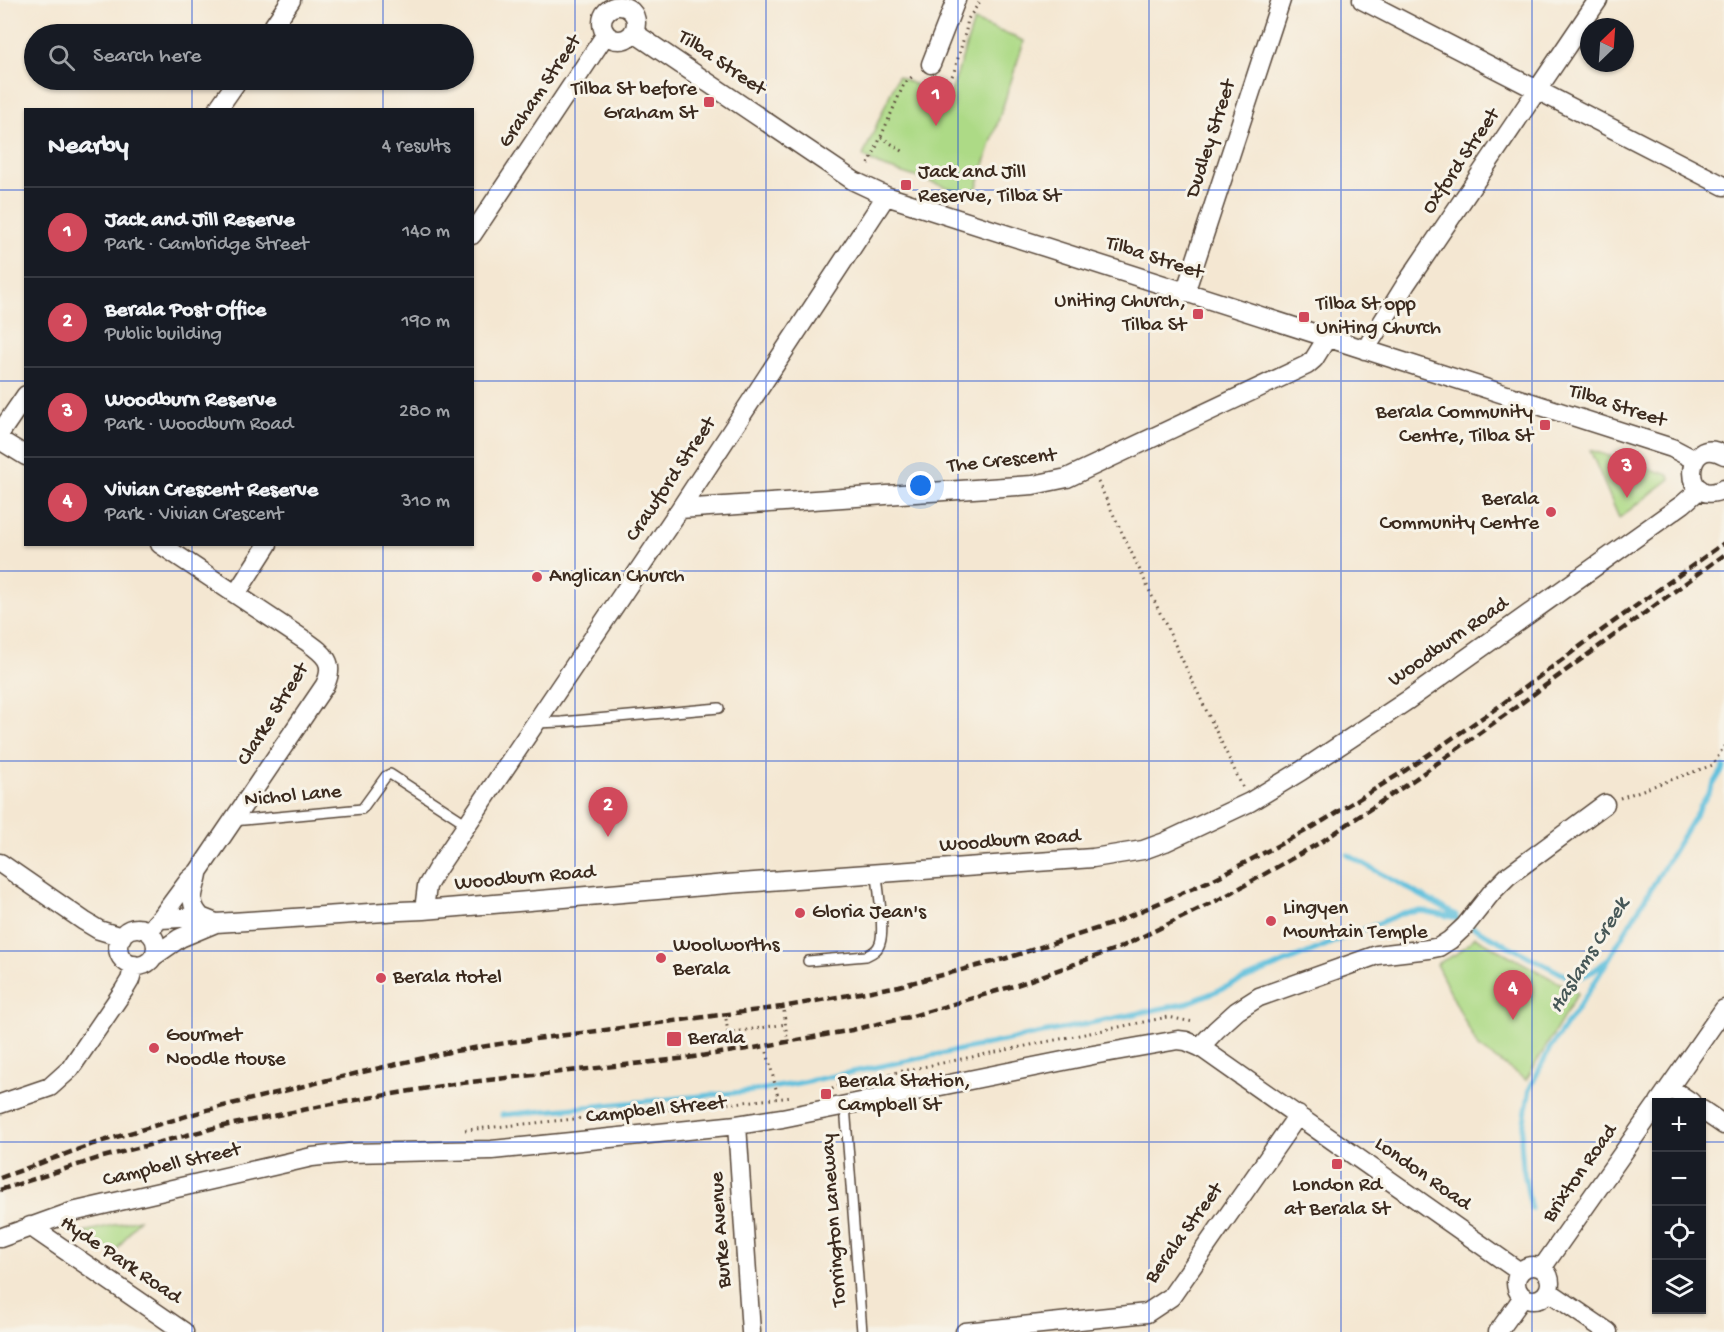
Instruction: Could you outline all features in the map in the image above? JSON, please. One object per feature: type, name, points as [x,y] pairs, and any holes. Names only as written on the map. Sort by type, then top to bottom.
[{"type":"street","points":[[275,24],[291,0]]},
{"type":"street","points":[[931,64],[956,0]]},
{"type":"street","name":"Dudley Street","points":[[1185,292],[1281,0]]},
{"type":"street","points":[[1362,0],[1724,186]]},
{"type":"street","name":"Oxford Street","points":[[1365,350],[1406,285],[1598,0]]},
{"type":"street","points":[[627,4],[636,20],[633,32],[629,37],[617,40],[611,38],[606,34],[602,22],[607,11],[627,4]]},
{"type":"street","name":"Tilba Street","points":[[633,32],[854,181],[886,196],[1672,448],[1695,460]]},
{"type":"street","name":"Graham Street","points":[[474,232],[606,34]]},
{"type":"street","points":[[218,108],[230,90]]},
{"type":"street","name":"Crawford Street","points":[[424,910],[427,886],[467,824],[680,509],[886,196]]},
{"type":"street","name":"The Crescent","points":[[680,509],[1033,485],[1067,478],[1307,365],[1327,338]]},
{"type":"street","points":[[0,433],[24,398]]},
{"type":"street","points":[[0,440],[24,455]]},
{"type":"street","points":[[1722,451],[1706,452],[1695,460],[1691,472],[1692,479],[1700,489],[1712,493],[1724,489]]},
{"type":"street","name":"Woodburn Road","points":[[154,925],[208,920],[424,910],[715,885],[1120,855],[1143,850],[1250,802],[1301,771],[1408,700],[1683,504],[1700,489]]},
{"type":"street","name":"Clarke Street","points":[[154,925],[189,880],[198,872],[329,676],[327,659],[321,651],[163,546]]},
{"type":"street","points":[[236,594],[267,546]]},
{"type":"street","points":[[1200,1047],[1237,1011],[1259,997],[1377,955],[1439,947],[1450,940],[1469,921],[1508,876],[1605,804]]},
{"type":"street","points":[[0,863],[84,921],[99,930],[122,937]]},
{"type":"street","name":"Clarke Street","points":[[198,872],[192,893],[192,903],[208,920]]},
{"type":"street","name":"Woodburn Road","points":[[154,956],[208,920]]},
{"type":"street","points":[[154,925],[156,942],[154,956],[143,965],[128,963],[121,956],[119,945],[122,937],[132,929],[154,925]]},
{"type":"street","points":[[0,1104],[50,1087],[70,1069],[124,990],[130,980],[134,965]]},
{"type":"street","points":[[1664,1095],[1724,1009]]},
{"type":"street","name":"Campbell Street","points":[[0,1238],[72,1212],[312,1157],[330,1154],[492,1149],[737,1125],[1170,1040],[1186,1041],[1200,1047],[1298,1115]]},
{"type":"street","name":"Brixton Road","points":[[1542,1268],[1652,1112]]},
{"type":"street","points":[[1706,1113],[1724,1125]]},
{"type":"street","name":"London Road","points":[[1298,1115],[1520,1272]]},
{"type":"street","name":"Berala Street","points":[[965,1332],[1147,1313],[1171,1297],[1298,1115]]},
{"type":"street","name":"Burke Avenue","points":[[737,1125],[751,1332]]},
{"type":"street","name":"Hyde Park Road","points":[[30,1226],[184,1332]]},
{"type":"street","points":[[1529,1266],[1542,1268],[1546,1272],[1550,1280],[1548,1291],[1542,1298],[1531,1300],[1523,1297],[1516,1283],[1520,1272],[1529,1266]]},
{"type":"street","points":[[1548,1291],[1608,1332]]},
{"type":"street","points":[[1498,1332],[1523,1297]]},
{"type":"lane","points":[[535,723],[719,708]]},
{"type":"lane","name":"Nichol Lane","points":[[233,821],[362,809],[386,776],[390,774],[467,824]]},
{"type":"lane","points":[[808,961],[866,956],[877,949],[882,933],[877,874]]},
{"type":"lane","name":"Torrington Laneway","points":[[845,1105],[862,1332]]},
{"type":"path","points":[[934,114],[954,72],[968,19],[981,0]]},
{"type":"path","points":[[869,164],[904,84],[913,76]]},
{"type":"path","points":[[881,137],[904,152]]},
{"type":"path","points":[[1091,467],[1250,802]]},
{"type":"path","points":[[1605,804],[1713,765],[1724,746]]},
{"type":"path","points":[[784,1011],[787,1038]]},
{"type":"path","points":[[831,1090],[844,1083],[1168,1017],[1193,1022]]},
{"type":"path","points":[[726,1019],[730,1047]]},
{"type":"path","points":[[728,1033],[786,1024]]},
{"type":"path","points":[[767,1052],[778,1098]]},
{"type":"path","points":[[465,1130],[798,1096]]},
{"type":"green space","points":[[974,21],[1024,41],[974,196],[878,165],[863,156],[898,76],[919,87],[950,96]]},
{"type":"green space","points":[[1590,450],[1669,475],[1670,479],[1619,518]]},
{"type":"green space","points":[[1475,937],[1578,993],[1526,1080],[1478,1047],[1436,964],[1458,953]]},
{"type":"green space","points":[[139,1219],[114,1254],[83,1232]]},
{"type":"waterway","name":"Haslams Creek","points":[[1531,1209],[1523,1167],[1521,1139],[1530,1088],[1549,1050],[1590,990],[1724,767]]},
{"type":"waterway","points":[[1348,855],[1456,915]]},
{"type":"waterway","points":[[502,1115],[753,1091],[1188,1003],[1403,913],[1422,911],[1453,917],[1572,979],[1588,974],[1610,957]]},
{"type":"railway","points":[[0,1178],[93,1144],[207,1110],[449,1052],[782,1007],[899,986],[1004,959],[1111,924],[1214,879],[1313,827],[1406,770],[1498,707],[1724,543]]},
{"type":"railway","points":[[0,1190],[99,1158],[214,1128],[332,1104],[453,1084],[687,1058],[852,1030],[909,1017],[1017,985],[1121,947],[1224,897],[1321,842],[1505,715],[1724,555]]},
{"type":"place","name":"Tilba St before Graham St","points":[[709,102]]},
{"type":"place","name":"Jack and Jill Reserve","points":[[936,126]]},
{"type":"place","name":"Jack and Jill Reserve, Tilba St","points":[[906,185]]},
{"type":"place","name":"Uniting Church, Tilba St","points":[[1198,314]]},
{"type":"place","name":"Tilba St opp Uniting Church","points":[[1304,317]]},
{"type":"place","name":"Berala Community Centre, Tilba St","points":[[1545,425]]},
{"type":"place","name":"Woodburn Reserve","points":[[1627,498]]},
{"type":"place","name":"Berala Community Centre","points":[[1551,512]]},
{"type":"place","name":"Anglican Church","points":[[537,577]]},
{"type":"place","name":"Berala Post Office","points":[[608,837]]},
{"type":"place","name":"Gloria Jean's","points":[[800,913]]},
{"type":"place","name":"Lingyen Mountain Temple","points":[[1271,921]]},
{"type":"place","name":"Woolworths Berala","points":[[661,958]]},
{"type":"place","name":"Berala Hotel","points":[[381,978]]},
{"type":"place","name":"Vivian Crescent Reserve","points":[[1513,1020]]},
{"type":"place","name":"Berala","points":[[674,1039]]},
{"type":"place","name":"Gourmet Noodle House","points":[[154,1048]]},
{"type":"place","name":"Berala Station, Campbell St","points":[[826,1094]]},
{"type":"place","name":"London Rd at Berala St","points":[[1337,1164]]}]
